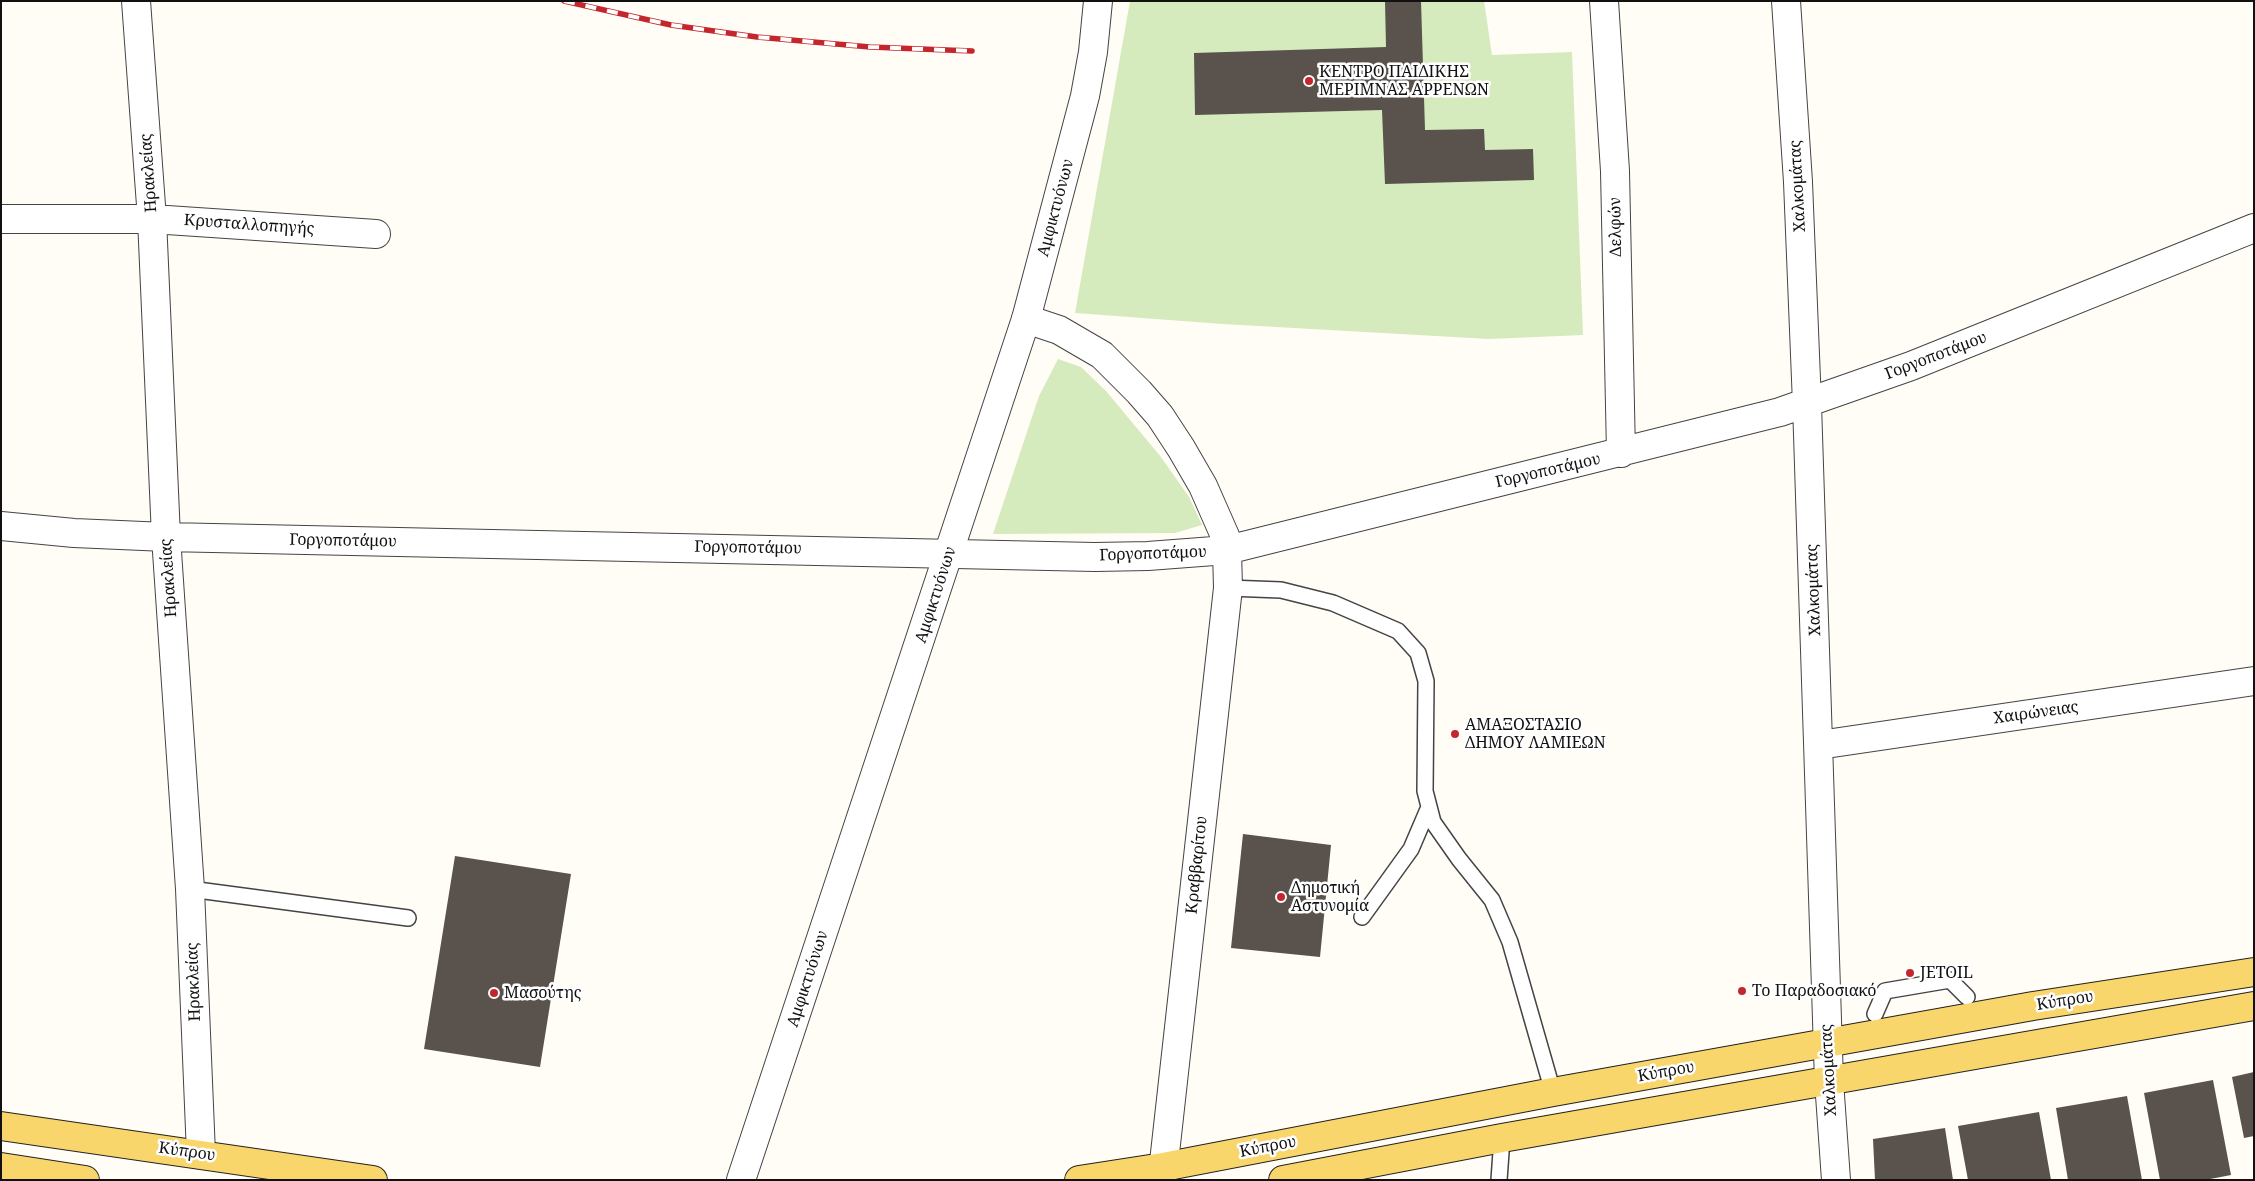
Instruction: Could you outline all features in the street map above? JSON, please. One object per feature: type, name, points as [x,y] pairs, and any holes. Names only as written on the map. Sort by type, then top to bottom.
[{"type":"main road","name":"Κύπρου","points":[[1079,1180],[1163,1173],[1553,1092],[2033,1006],[2254,972]]},
{"type":"main road","points":[[1283,1180],[1330,1175],[1502,1138],[2254,1006]]},
{"type":"main road","name":"Κύπρου","points":[[1,1126],[373,1180]]},
{"type":"main road","points":[[1,1167],[85,1180]]},
{"type":"street","name":"Ηρακλείας","points":[[136,1],[152,219],[166,537],[190,889],[201,1154]]},
{"type":"street","name":"Αμφικτυόνων","points":[[741,1180],[1026,319],[1085,96],[1093,52],[1098,1]]},
{"type":"street","name":"Δελφών","points":[[1604,1],[1615,171],[1621,453]]},
{"type":"street","name":"Χαλκομάτας","points":[[1786,1],[1798,182],[1819,745],[1828,1081],[1836,1180]]},
{"type":"street","name":"Κρυσταλλοπηγής","points":[[1,219],[152,219],[376,234]]},
{"type":"street","name":"Γοργοποτάμου","points":[[1,526],[74,533],[166,537],[1095,556],[1148,556],[1227,550],[1382,510],[1745,422],[1807,404],[2014,326],[2254,228]]},
{"type":"street","name":"Κραββαρίτου","points":[[1026,319],[1059,330],[1102,355],[1140,392],[1160,416],[1203,486],[1221,527],[1227,550],[1228,588],[1163,1173]]},
{"type":"street","name":"Χαιρώνειας","points":[[1819,745],[2254,681]]},
{"type":"lane","points":[[1228,588],[1280,590],[1333,603],[1398,631],[1418,653],[1426,681],[1425,791],[1433,822],[1458,859],[1492,900],[1510,942],[1553,1092]]},
{"type":"lane","points":[[1362,917],[1411,849],[1429,807]]},
{"type":"lane","points":[[190,889],[408,918]]},
{"type":"lane","points":[[1875,1014],[1885,991],[1950,980],[1967,997]]},
{"type":"lane","points":[[1499,1180],[1502,1138]]},
{"type":"green space","points":[[1130,1],[1484,1],[1492,55],[1572,52],[1583,335],[1489,339],[1223,324],[1075,313]]},
{"type":"green space","points":[[1058,359],[1081,367],[1106,391],[1161,457],[1189,497],[1202,525],[1175,533],[993,534],[1039,396]]},
{"type":"building","name":"ΚΕΝΤΡΟ ΠΑΙΔΙΚΗΣ ΜΕΡΙΜΝΑΣ ΑΡΡΕΝΩΝ","points":[[1385,1],[1421,1],[1425,130],[1484,129],[1485,150],[1533,149],[1534,180],[1385,184],[1382,110],[1195,115],[1194,53],[1386,47]]},
{"type":"building","name":"Δημοτική Αστυνομία","points":[[1243,834],[1331,845],[1320,957],[1231,948]]},
{"type":"building","points":[[455,856],[571,874],[540,1067],[424,1049]]},
{"type":"building","points":[[2254,1072],[2254,1136],[2244,1138],[2232,1077]]},
{"type":"building","points":[[2213,1080],[2231,1175],[2205,1180],[2160,1180],[2144,1093]]},
{"type":"building","points":[[2127,1096],[2142,1180],[2068,1180],[2056,1108]]},
{"type":"building","points":[[2039,1112],[2051,1180],[1968,1180],[1958,1126]]},
{"type":"building","points":[[1945,1128],[1953,1180],[1875,1180],[1873,1139]]},
{"type":"railway","points":[[564,1],[671,25],[757,37],[870,47],[972,51]]},
{"type":"place","name":"ΚΕΝΤΡΟ ΠΑΙΔΙΚΗΣ ΜΕΡΙΜΝΑΣ ΑΡΡΕΝΩΝ","points":[[1309,81]]},
{"type":"place","name":"ΑΜΑΞΟΣΤΑΣΙΟ ΔΗΜΟΥ ΛΑΜΙΕΩΝ","points":[[1455,734]]},
{"type":"place","name":"Δημοτική Αστυνομία","points":[[1281,897]]},
{"type":"place","name":"JETOIL","points":[[1910,973]]},
{"type":"place","name":"Το Παραδοσιακό","points":[[1742,991]]},
{"type":"place","name":"Μασούτης","points":[[494,993]]}]
